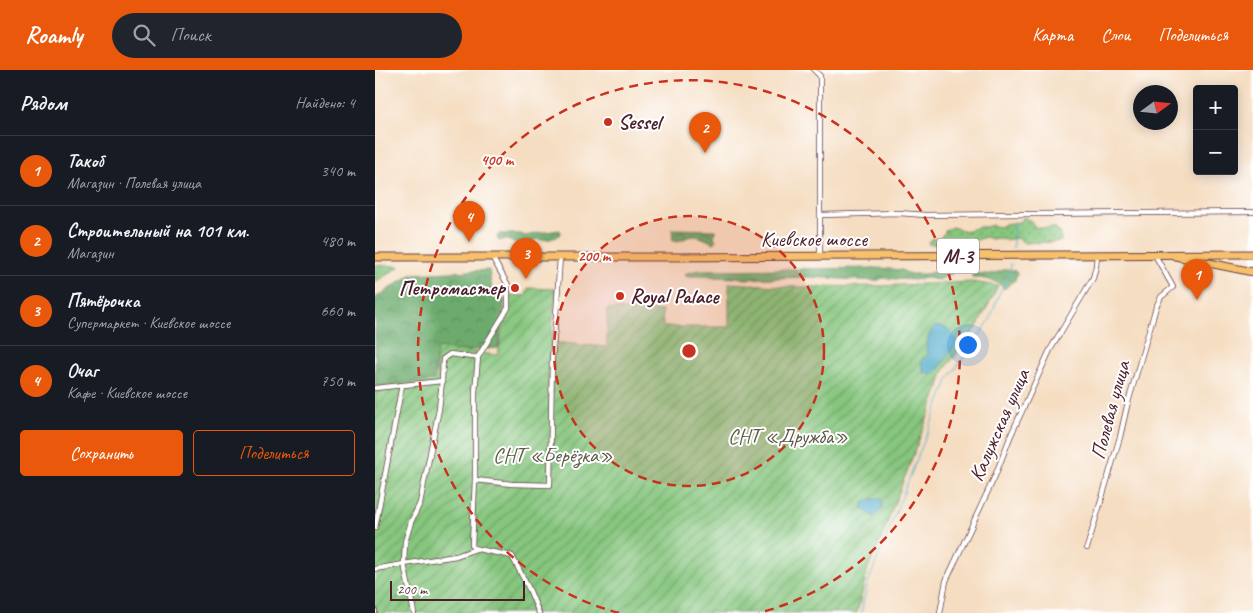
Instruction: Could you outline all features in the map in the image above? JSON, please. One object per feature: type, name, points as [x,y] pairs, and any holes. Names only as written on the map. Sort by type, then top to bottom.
[{"type":"main road","name":"Киевское шоссе","points":[[375,256],[1253,254]]},
{"type":"main road","points":[[1167,255],[1253,272]]},
{"type":"street","points":[[814,70],[820,76],[820,256]]},
{"type":"street","points":[[820,215],[1253,212]]},
{"type":"street","name":"Калужская улица","points":[[940,613],[946,581],[995,476],[1011,435],[1050,350],[1093,278],[1097,255]]},
{"type":"street","name":"Полевая улица","points":[[1087,548],[1118,446],[1156,307],[1161,297],[1173,288],[1155,255]]},
{"type":"street","points":[[492,257],[508,285],[508,308],[478,357],[475,392],[475,480],[471,545],[473,548],[512,556],[539,613]]},
{"type":"street","points":[[475,480],[550,485],[552,358],[560,257]]},
{"type":"street","points":[[414,613],[404,564],[405,542],[411,522],[420,503],[439,409],[443,359],[450,354],[478,357]]},
{"type":"street","points":[[375,388],[442,382]]},
{"type":"street","points":[[375,528],[402,385]]},
{"type":"street","points":[[375,569],[456,556],[477,549]]},
{"type":"green space","points":[[1023,217],[1031,221],[1035,227],[1056,228],[1060,233],[1061,241],[1024,243],[1018,238],[1004,240],[985,237],[965,244],[928,244],[932,239],[941,237],[946,230],[952,227],[965,231],[992,225],[999,227],[1019,222]]},
{"type":"green space","points":[[672,229],[716,230],[714,237],[716,240],[714,243],[694,236],[673,241]]},
{"type":"green space","points":[[560,230],[561,233],[557,237],[542,240],[536,239],[530,243],[521,242],[518,245],[506,239],[499,241],[497,237],[499,234],[521,234],[525,236]]},
{"type":"green space","points":[[375,265],[398,266],[399,267],[375,282]]},
{"type":"green space","points":[[878,268],[902,270],[909,274],[926,274],[939,270],[953,273],[938,280],[926,278],[914,280],[883,278],[876,281],[810,277],[744,279],[737,277],[688,277],[684,275],[698,270]]},
{"type":"green space","points":[[1007,269],[1017,273],[1015,280],[1004,289],[994,281],[972,277],[974,273],[992,274]]},
{"type":"green space","points":[[489,270],[492,291],[504,300],[498,348],[437,353],[433,381],[375,387],[375,298],[412,274]]},
{"type":"green space","points":[[973,282],[998,286],[977,327],[943,372],[937,393],[878,547],[868,568],[857,613],[375,613],[375,386],[435,380],[437,348],[498,355],[507,295],[526,296],[528,288],[556,289],[551,342],[607,347],[607,309],[662,311],[663,327],[729,327],[729,283],[795,287]]},
{"type":"water","points":[[935,326],[949,330],[957,343],[932,375],[924,373],[921,360],[929,354],[926,350],[927,343]]},
{"type":"water","points":[[882,499],[882,509],[874,517],[863,509],[865,501]]},
{"type":"waterway","points":[[1013,248],[1014,222]]},
{"type":"waterway","points":[[861,613],[867,585],[949,378],[990,320],[1010,271],[1011,264]]},
{"type":"place","name":"Sessel","points":[[608,122]]},
{"type":"place","name":"Строительный на 101 км.","points":[[705,153]]},
{"type":"place","name":"Очаг","points":[[469,242]]},
{"type":"place","name":"Пятёрочка","points":[[526,279]]},
{"type":"place","name":"Петромастер","points":[[515,288]]},
{"type":"place","name":"Royal Palace","points":[[620,296]]},
{"type":"place","name":"Такоб","points":[[1197,300]]},
{"type":"park label","name":"СНТ «Дружба»","points":[[788,436]]},
{"type":"park label","name":"СНТ «Берёзка»","points":[[553,455]]}]
